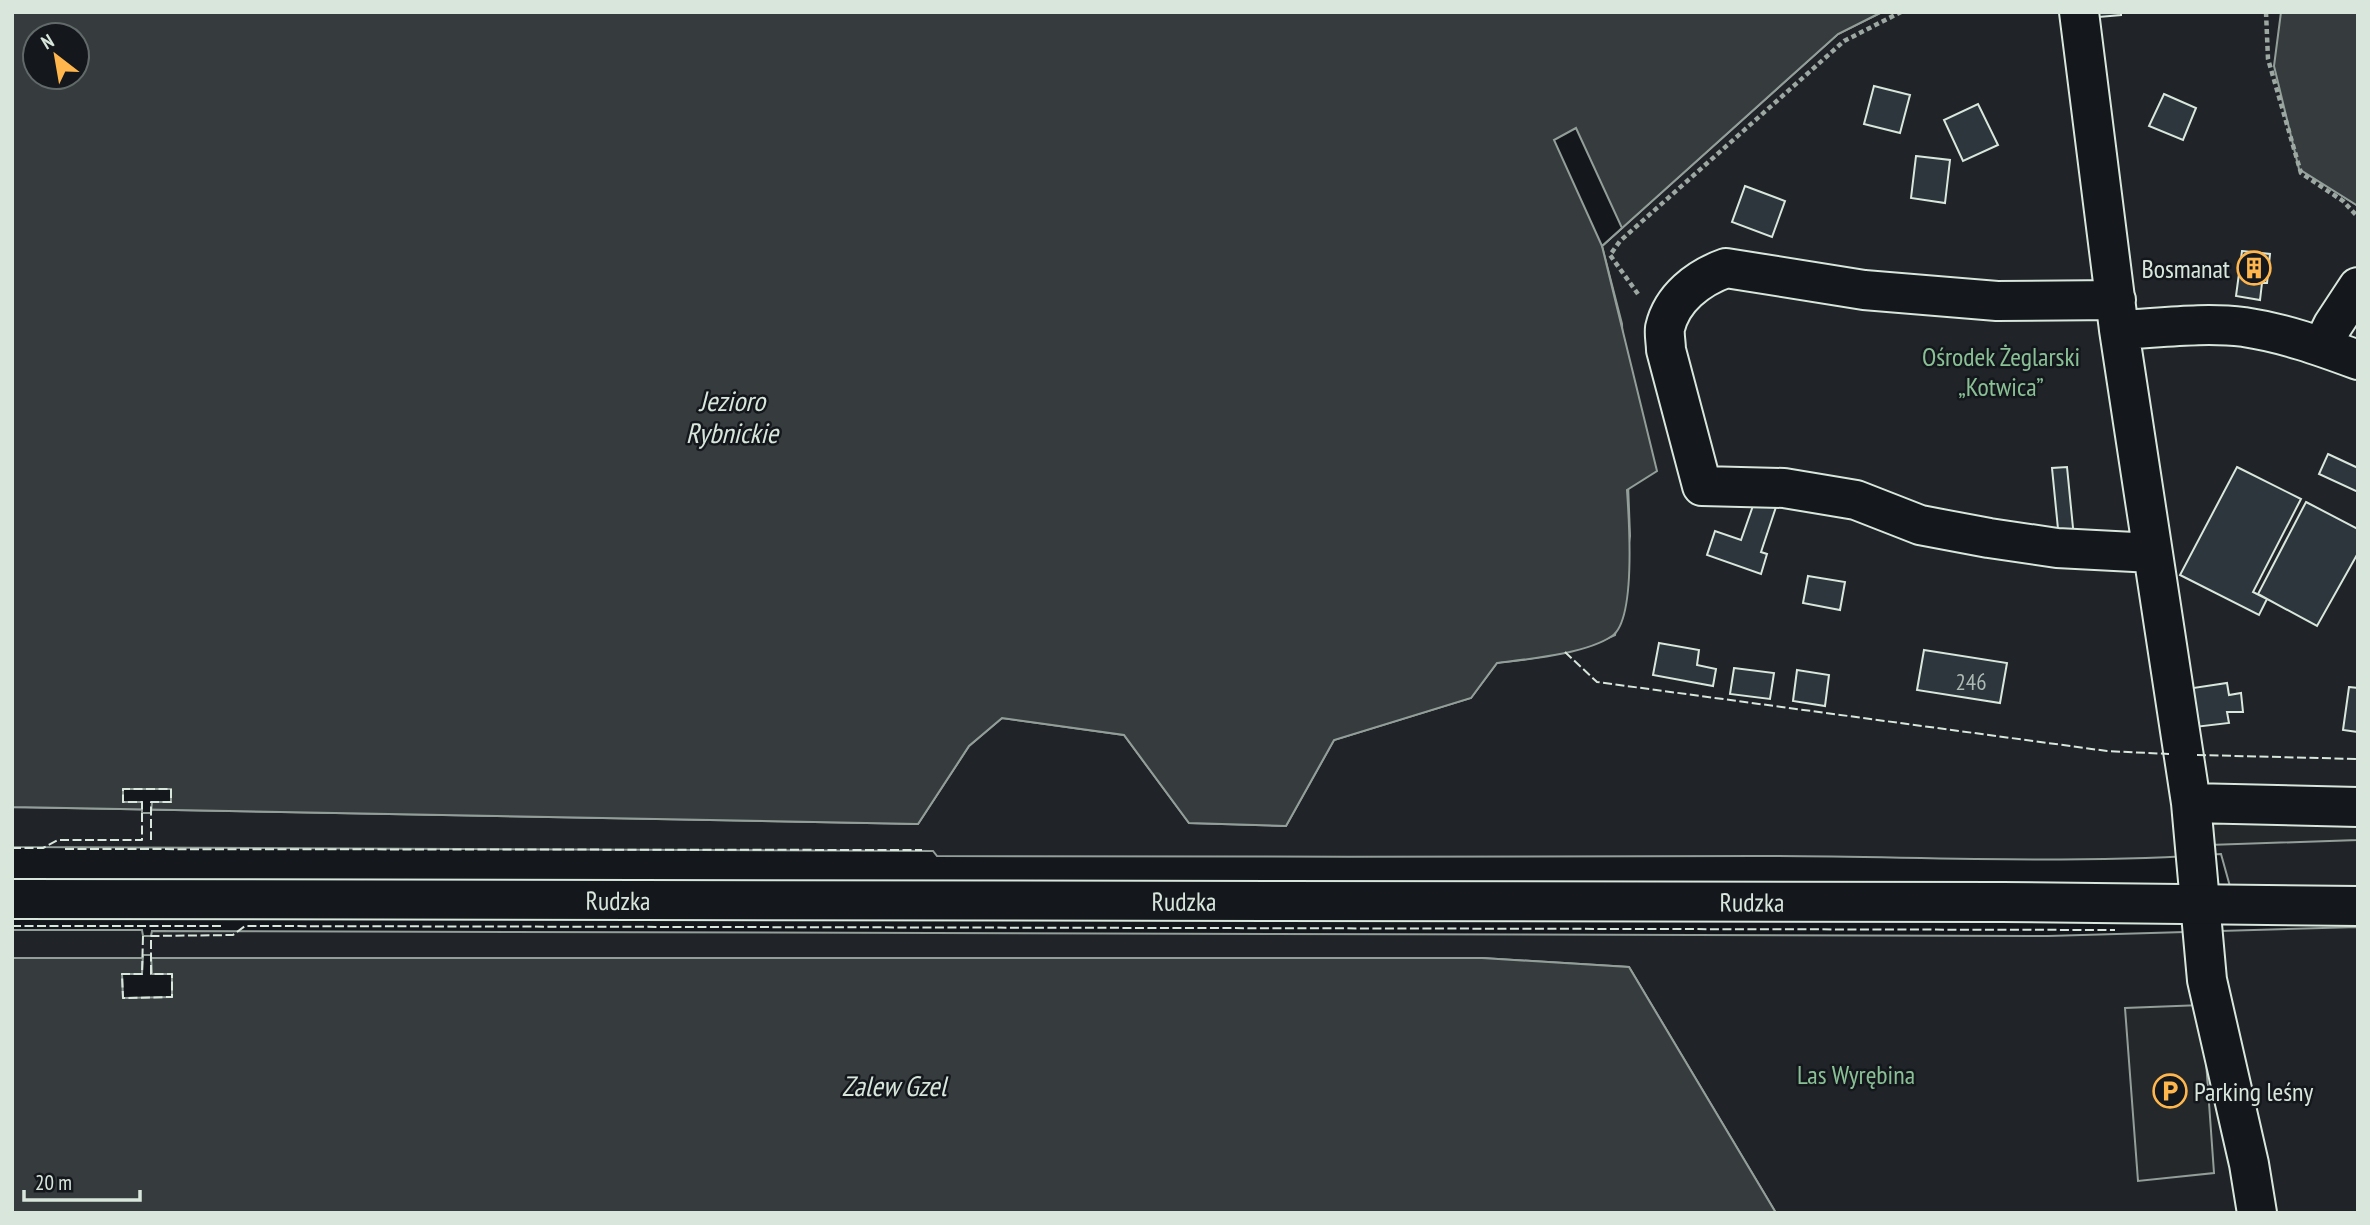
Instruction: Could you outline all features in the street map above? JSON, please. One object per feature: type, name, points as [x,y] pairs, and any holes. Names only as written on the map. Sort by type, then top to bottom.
[{"type":"main road","points":[[2079,12],[2118,315],[2191,803],[2207,980],[2249,1164],[2257,1213]]},
{"type":"main road","points":[[2153,553],[2057,548],[1989,538],[1920,524],[1856,500],[1784,488],[1702,485],[1666,350],[1665,330],[1672,311],[1686,291],[1709,274],[1726,268],[1864,290],[2241,327],[2288,335],[2358,360]]},
{"type":"main road","points":[[2322,347],[2358,287]]},
{"type":"main road","points":[[2191,803],[2358,807]]},
{"type":"main road","name":"Rudzka","points":[[12,899],[2202,903],[2358,906]]},
{"type":"path","points":[[1665,330],[1609,255],[1620,241],[1844,41],[1901,12]]},
{"type":"path","points":[[2266,12],[2269,60],[2301,173],[2343,201],[2358,216]]},
{"type":"green space","name":"Ośrodek Żeglarski „Kotwica”","points":[[1882,12],[2282,12],[2299,168],[2358,206],[2358,887],[2231,890],[2221,854],[2105,859],[1757,856],[1039,857],[937,856],[933,851],[12,847],[12,807],[918,824],[969,746],[1002,718],[1124,735],[1189,823],[1286,826],[1334,740],[1471,698],[1497,663],[1572,650],[1615,635],[1630,536],[1622,324],[1602,246],[1838,34]]},
{"type":"green space","name":"Las Wyrębina","points":[[2358,927],[2358,1213],[1776,1213],[1629,967],[1482,958],[12,958],[12,930],[142,930],[143,936],[151,936],[152,931],[2048,936]]},
{"type":"shaded area","points":[[2358,796],[2358,840],[2180,846],[2179,802]]},
{"type":"shaded area","name":"Parking leśny","points":[[2202,1005],[2214,1173],[2138,1181],[2125,1008]]},
{"type":"water","name":"Jezioro Rybnickie","points":[[12,12],[1882,12],[1838,34],[1602,246],[1657,471],[1627,490],[1628,590],[1620,626],[1612,636],[1587,647],[1556,655],[1497,663],[1471,698],[1334,740],[1286,826],[1189,823],[1124,735],[1002,718],[969,746],[918,824],[12,807]]},
{"type":"water","points":[[2281,12],[2358,12],[2358,206],[2299,169],[2274,66]]},
{"type":"water","name":"Zalew Gzel","points":[[12,958],[1482,958],[1629,967],[1776,1213],[12,1213]]},
{"type":"pier","points":[[1576,128],[1622,228],[1602,246],[1554,140]]},
{"type":"pier","points":[[123,789],[171,789],[171,802],[152,802],[151,813],[142,813],[142,802],[123,802]]},
{"type":"pier","points":[[143,955],[151,955],[152,974],[172,974],[172,997],[123,998],[122,974],[142,974]]},
{"type":"building","points":[[2098,12],[2121,12],[2121,15],[2099,17]]},
{"type":"building","points":[[1874,86],[1910,95],[1900,133],[1864,124]]},
{"type":"building","points":[[2164,94],[2196,108],[2183,140],[2149,126]]},
{"type":"building","points":[[1978,104],[1998,145],[1963,161],[1944,120]]},
{"type":"building","points":[[1916,156],[1950,160],[1945,203],[1911,198]]},
{"type":"building","points":[[1745,186],[1785,201],[1772,237],[1732,222]]},
{"type":"building","name":"Bosmanat","points":[[2242,251],[2270,254],[2267,283],[2262,283],[2260,300],[2236,296]]},
{"type":"building","points":[[2328,454],[2358,468],[2358,492],[2319,474]]},
{"type":"building","points":[[2067,467],[2074,538],[2059,539],[2052,468]]},
{"type":"building","points":[[2237,467],[2301,499],[2253,592],[2267,599],[2259,615],[2180,575]]},
{"type":"building","points":[[1755,500],[1776,507],[1761,552],[1767,554],[1761,574],[1707,555],[1715,531],[1741,540]]},
{"type":"building","points":[[2306,502],[2358,529],[2358,553],[2317,626],[2258,594]]},
{"type":"building","points":[[1808,576],[1845,582],[1840,610],[1803,603]]},
{"type":"building","points":[[1659,643],[1699,650],[1697,665],[1716,669],[1713,686],[1653,675]]},
{"type":"building","points":[[1924,650],[2007,663],[2000,703],[1917,690]]},
{"type":"building","points":[[1734,668],[1774,673],[1770,699],[1730,694]]},
{"type":"building","points":[[1797,670],[1829,675],[1825,706],[1793,701]]},
{"type":"building","points":[[2227,683],[2229,695],[2241,693],[2243,712],[2227,712],[2229,723],[2195,727],[2193,688]]},
{"type":"building","points":[[2349,687],[2358,688],[2358,732],[2343,730]]},
{"type":"fence","points":[[1565,652],[1597,682],[2107,751],[2169,754]]},
{"type":"fence","points":[[2197,755],[2358,759]]},
{"type":"fence","points":[[12,848],[43,848],[58,840],[142,840],[142,802],[123,802],[123,789],[171,789],[171,802],[151,802],[151,840]]},
{"type":"fence","points":[[65,849],[922,850]]},
{"type":"fence","points":[[12,926],[221,926]]},
{"type":"fence","points":[[143,936],[142,974],[122,974],[123,998],[172,997],[172,974],[151,974],[151,936],[233,935],[245,926],[2115,930]]},
{"type":"place","name":"Bosmanat","points":[[2254,268]]},
{"type":"place","name":"Parking leśny","points":[[2170,1091]]}]
